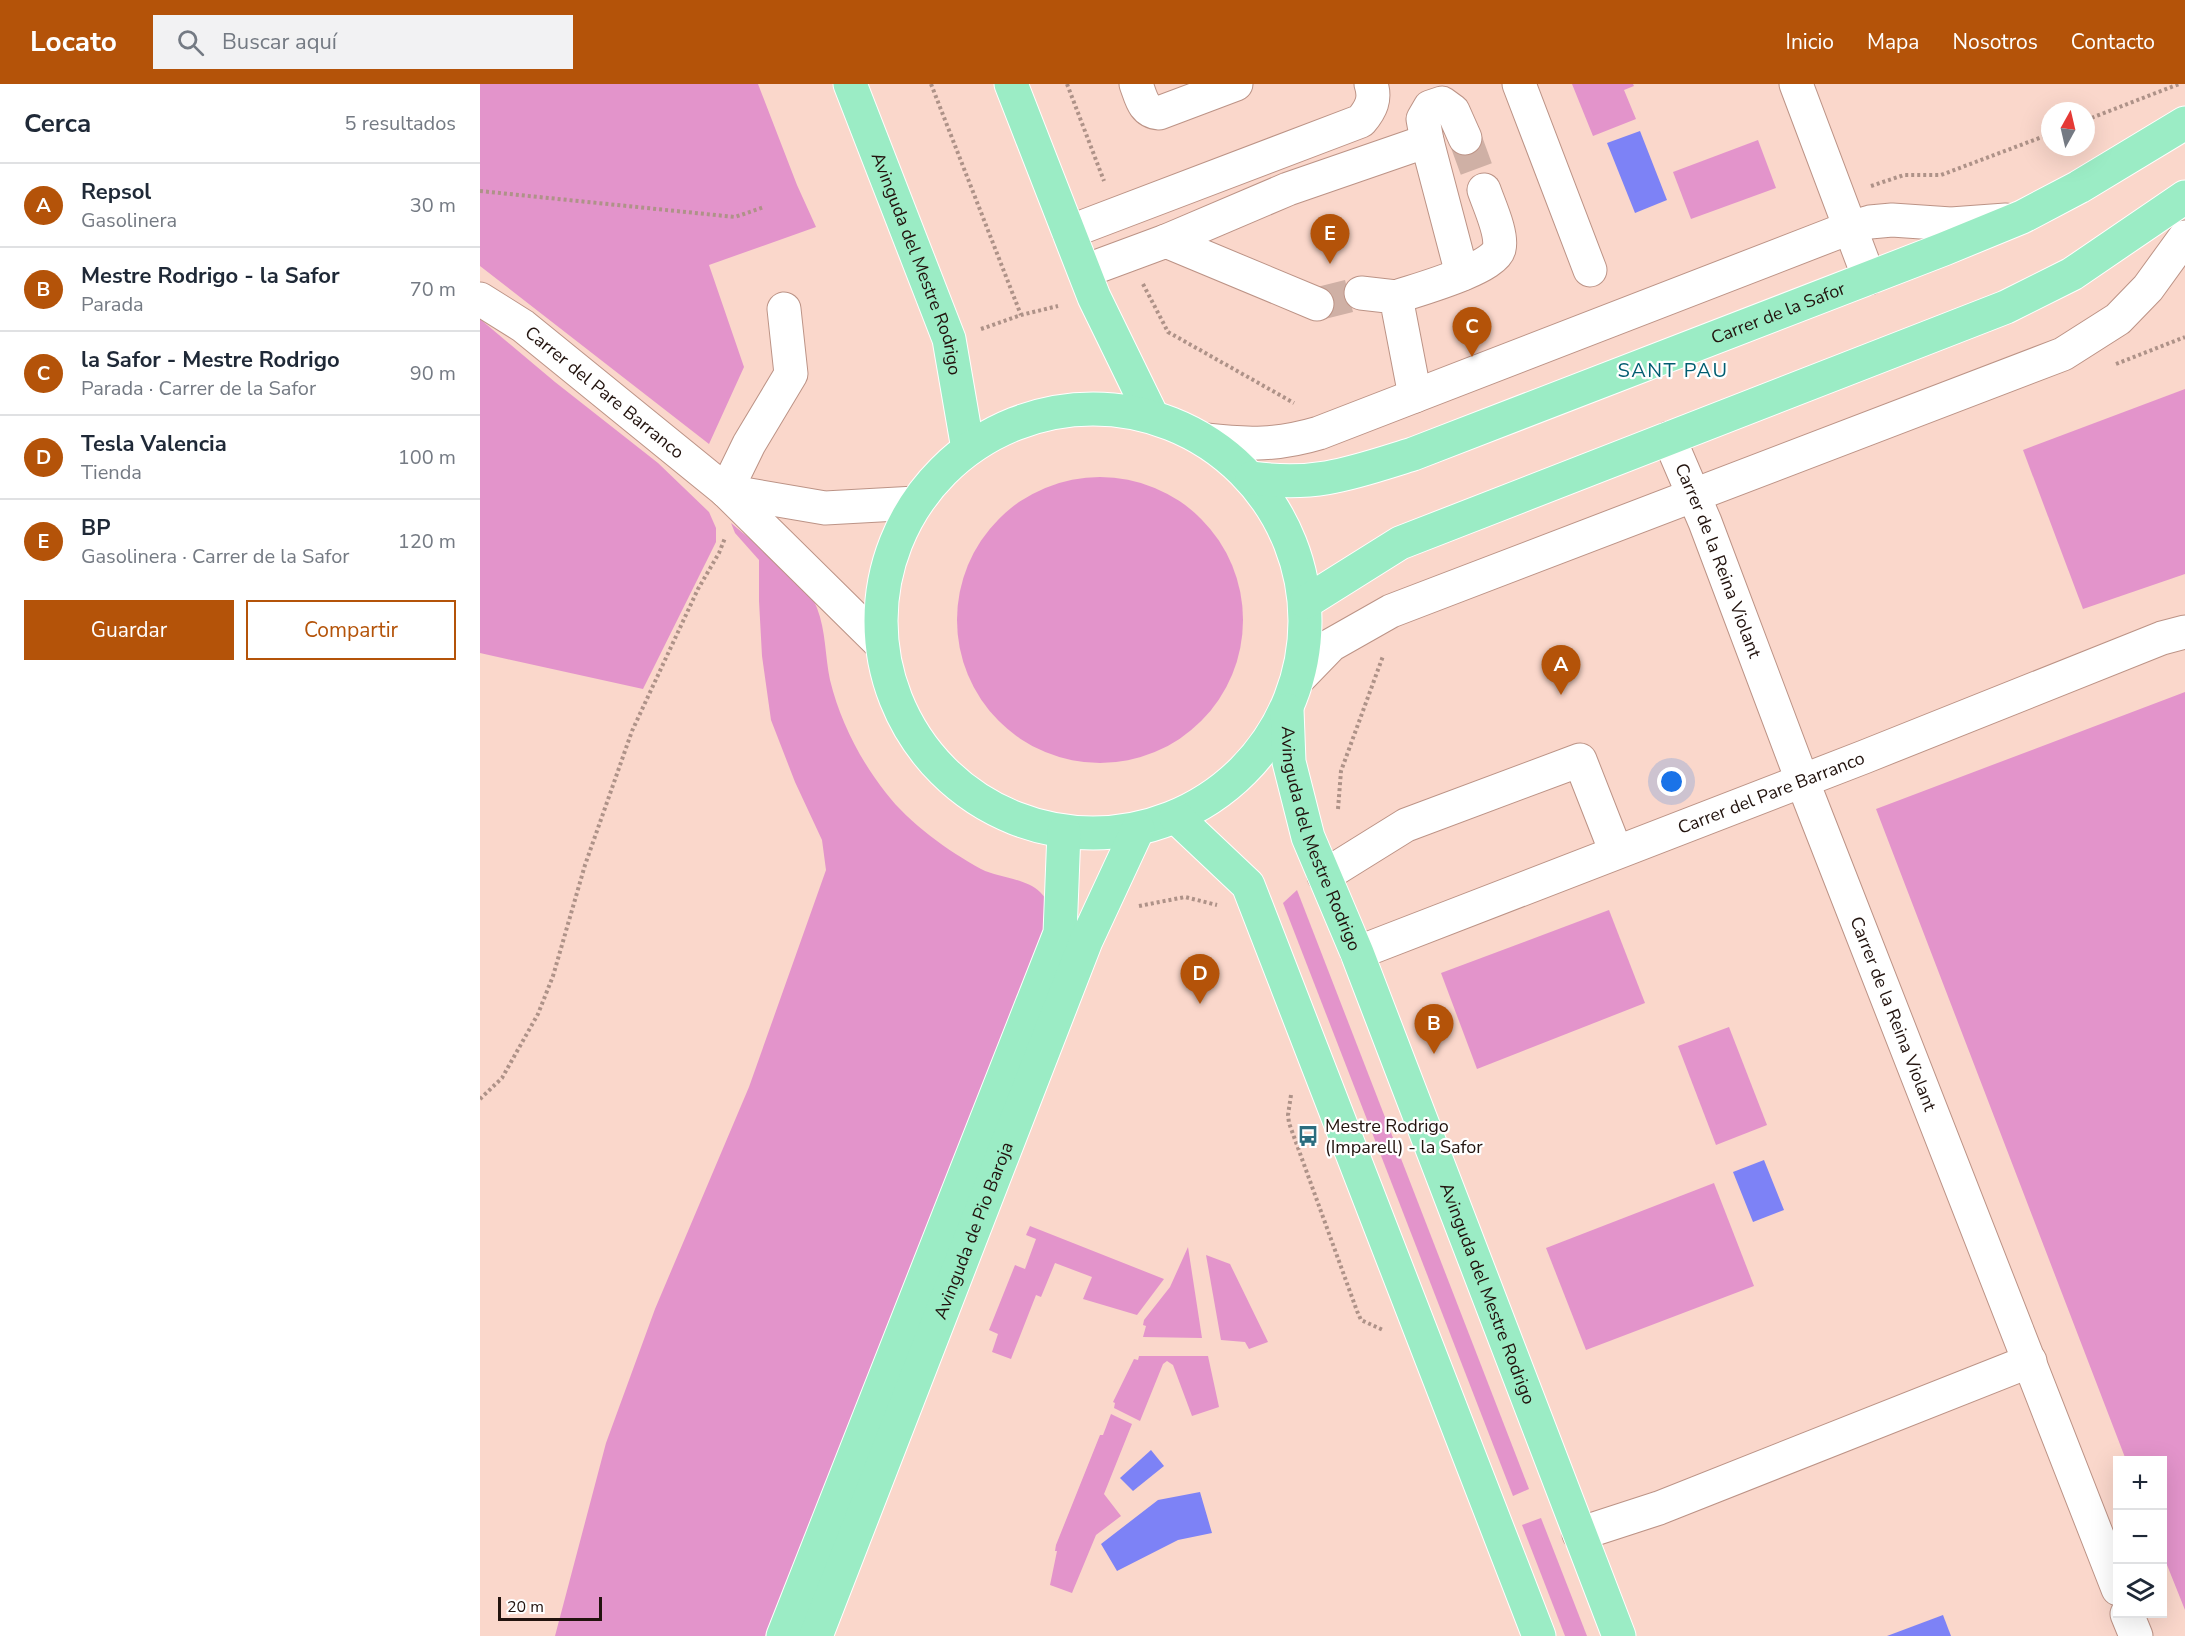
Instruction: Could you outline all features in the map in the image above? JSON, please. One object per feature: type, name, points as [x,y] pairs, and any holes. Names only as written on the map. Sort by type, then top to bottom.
[{"type":"main road","name":"Avinguda del Mestre Rodrigo","points":[[850,84],[949,339],[968,449]]},
{"type":"main road","points":[[1011,84],[1094,297],[1152,416]]},
{"type":"main road","name":"Carrer de la Safor","points":[[1252,478],[1278,482],[1306,482],[1338,477],[1424,449],[2022,218],[2079,187],[2185,123]]},
{"type":"main road","points":[[1306,602],[1400,543],[2006,307],[2044,290],[2072,274],[2185,197]]},
{"type":"main road","points":[[1105,409],[1152,416],[1206,440],[1252,478],[1273,505],[1289,536],[1300,568],[1306,602],[1300,676],[1287,710],[1268,744],[1242,774],[1211,799],[1176,817],[1138,829],[1101,834],[1064,832],[1018,820],[976,799],[940,769],[912,732],[891,690],[881,644],[880,607],[886,570],[898,535],[916,503],[939,473],[968,449],[1010,425],[1056,412],[1105,409]]},
{"type":"main road","name":"Avinguda del Mestre Rodrigo","points":[[1287,710],[1289,762],[1308,837],[1357,952],[1619,1636]]},
{"type":"main road","points":[[1176,817],[1248,885],[1539,1636]]},
{"type":"main road","name":"Avinguda de Pio Baroja","points":[[816,1636],[1086,941],[1138,829]]},
{"type":"main road","name":"Avinguda de Pio Baroja","points":[[783,1636],[1060,933],[1064,832]]},
{"type":"street","points":[[1136,84],[1146,108],[1159,113],[1236,84]]},
{"type":"street","points":[[1069,232],[1361,121],[1374,100],[1371,84]]},
{"type":"street","points":[[1519,84],[1590,270]]},
{"type":"street","points":[[1796,84],[1869,278]]},
{"type":"street","points":[[1462,274],[1427,141],[1423,119],[1430,107],[1442,103],[1453,111],[1465,138]]},
{"type":"street","points":[[1084,271],[1166,241],[1288,189],[1427,141]]},
{"type":"street","points":[[1361,293],[1396,297],[1490,262],[1499,250],[1499,234],[1484,190]]},
{"type":"street","points":[[1206,440],[1258,445],[1302,438],[1849,228],[1870,222],[1892,220],[1951,224],[1997,222],[2022,218]]},
{"type":"street","points":[[1300,676],[1331,645],[1391,610],[2063,354],[2118,319],[2148,288],[2185,237]]},
{"type":"street","points":[[1166,241],[1317,304]]},
{"type":"street","points":[[1396,297],[1415,396]]},
{"type":"street","name":"Carrer del Pare Barranco","points":[[480,299],[523,326],[726,491],[881,644]]},
{"type":"street","points":[[726,491],[749,444],[791,374],[784,309]]},
{"type":"street","name":"Carrer de la Reina Violant","points":[[1670,438],[2113,1576]]},
{"type":"street","name":"Carrer del Pare Barranco","points":[[726,491],[825,508],[916,503]]},
{"type":"street","name":"Carrer del Pare Barranco","points":[[1357,952],[2162,638],[2185,632]]},
{"type":"street","points":[[1324,876],[1406,825],[1580,760],[1616,852]]},
{"type":"street","points":[[1579,1534],[1659,1508],[2030,1361]]},
{"type":"street","points":[[2129,1618],[2136,1636]]},
{"type":"path","points":[[931,84],[1021,315]]},
{"type":"path","points":[[2095,117],[2179,84]]},
{"type":"path","points":[[480,191],[735,217],[764,207]]},
{"type":"path","points":[[976,330],[1058,306]]},
{"type":"path","points":[[480,1099],[502,1078],[538,1014],[553,976],[585,864],[632,731],[698,589],[719,553],[728,532],[726,491]]},
{"type":"shaded area","points":[[480,84],[758,84],[797,185],[816,227],[709,265],[744,367],[709,444],[480,266]]},
{"type":"shaded area","points":[[1572,84],[1633,84],[1634,86],[1624,90],[1636,119],[1593,136]]},
{"type":"shaded area","points":[[1640,131],[1667,200],[1635,213],[1607,143]]},
{"type":"shaded area","points":[[1758,140],[1776,188],[1691,219],[1673,172]]},
{"type":"shaded area","points":[[480,319],[555,382],[658,463],[709,512],[716,528],[716,542],[643,689],[480,653]]},
{"type":"shaded area","points":[[2185,389],[2185,574],[2083,609],[2023,450]]},
{"type":"shaded area","points":[[1100,477],[1128,480],[1155,488],[1179,501],[1201,519],[1219,541],[1232,565],[1240,592],[1243,620],[1240,648],[1232,675],[1219,699],[1201,721],[1179,739],[1155,752],[1128,760],[1100,763],[1072,760],[1045,752],[1021,739],[999,721],[981,699],[968,675],[960,648],[957,620],[960,592],[968,565],[981,541],[999,519],[1021,501],[1045,488],[1072,480]]},
{"type":"shaded area","points":[[731,523],[803,586],[811,597],[820,617],[830,680],[845,725],[859,754],[895,804],[917,825],[955,854],[981,869],[1034,887],[1051,907],[1048,924],[765,1636],[555,1636],[606,1443],[655,1309],[749,1087],[826,870],[822,840],[795,782],[771,720],[762,656],[759,560],[735,533]]},
{"type":"shaded area","points":[[2185,692],[2185,1610],[2167,1565],[2167,1456],[2124,1456],[1876,809]]},
{"type":"shaded area","points":[[1297,890],[1529,1489],[1513,1496],[1283,903]]},
{"type":"shaded area","points":[[1609,910],[1645,1003],[1477,1069],[1441,973]]},
{"type":"shaded area","points":[[1729,1027],[1767,1125],[1716,1145],[1678,1046]]},
{"type":"shaded area","points":[[1764,1160],[1784,1210],[1753,1222],[1733,1172]]},
{"type":"shaded area","points":[[1714,1183],[1754,1286],[1586,1350],[1546,1248]]},
{"type":"shaded area","points":[[1030,1226],[1164,1279],[1137,1315],[1083,1299],[1092,1277],[1055,1263],[1041,1297],[1036,1295],[1011,1359],[992,1352],[998,1334],[989,1330],[1015,1265],[1025,1269],[1036,1239],[1026,1235]]},
{"type":"shaded area","points":[[1188,1247],[1202,1338],[1143,1337],[1146,1326],[1143,1325],[1144,1320],[1170,1287]]},
{"type":"shaded area","points":[[1206,1255],[1230,1264],[1268,1342],[1249,1349],[1245,1342],[1221,1340]]},
{"type":"shaded area","points":[[1139,1356],[1208,1356],[1219,1407],[1192,1416],[1173,1365],[1167,1361],[1163,1364],[1140,1421],[1114,1408],[1115,1403],[1113,1402],[1134,1359],[1138,1360]]},
{"type":"shaded area","points":[[1111,1414],[1132,1424],[1104,1494],[1121,1516],[1096,1535],[1072,1593],[1050,1585],[1057,1551],[1055,1551],[1056,1545],[1100,1435],[1103,1435]]},
{"type":"shaded area","points":[[1151,1450],[1164,1466],[1133,1491],[1120,1478]]},
{"type":"shaded area","points":[[1200,1492],[1212,1533],[1178,1540],[1117,1571],[1101,1544],[1158,1500]]},
{"type":"shaded area","points":[[1541,1518],[1587,1636],[1565,1636],[1522,1525]]},
{"type":"shaded area","points":[[1943,1615],[1951,1636],[1887,1636]]},
{"type":"tunnel","points":[[1465,138],[1484,190]]},
{"type":"tunnel","points":[[1317,304],[1361,293]]},
{"type":"place","name":"BP","points":[[1330,264]]},
{"type":"place","name":"la Safor - Mestre Rodrigo","points":[[1472,357]]},
{"type":"place","name":"Repsol","points":[[1561,695]]},
{"type":"place","name":"Tesla Valencia","points":[[1200,1004]]},
{"type":"place","name":"Mestre Rodrigo - la Safor","points":[[1434,1054]]},
{"type":"place","name":"Mestre Rodrigo (Imparell) - la Safor","points":[[1308,1136]]},
{"type":"district","name":"SANT PAU","points":[[1673,370]]}]
